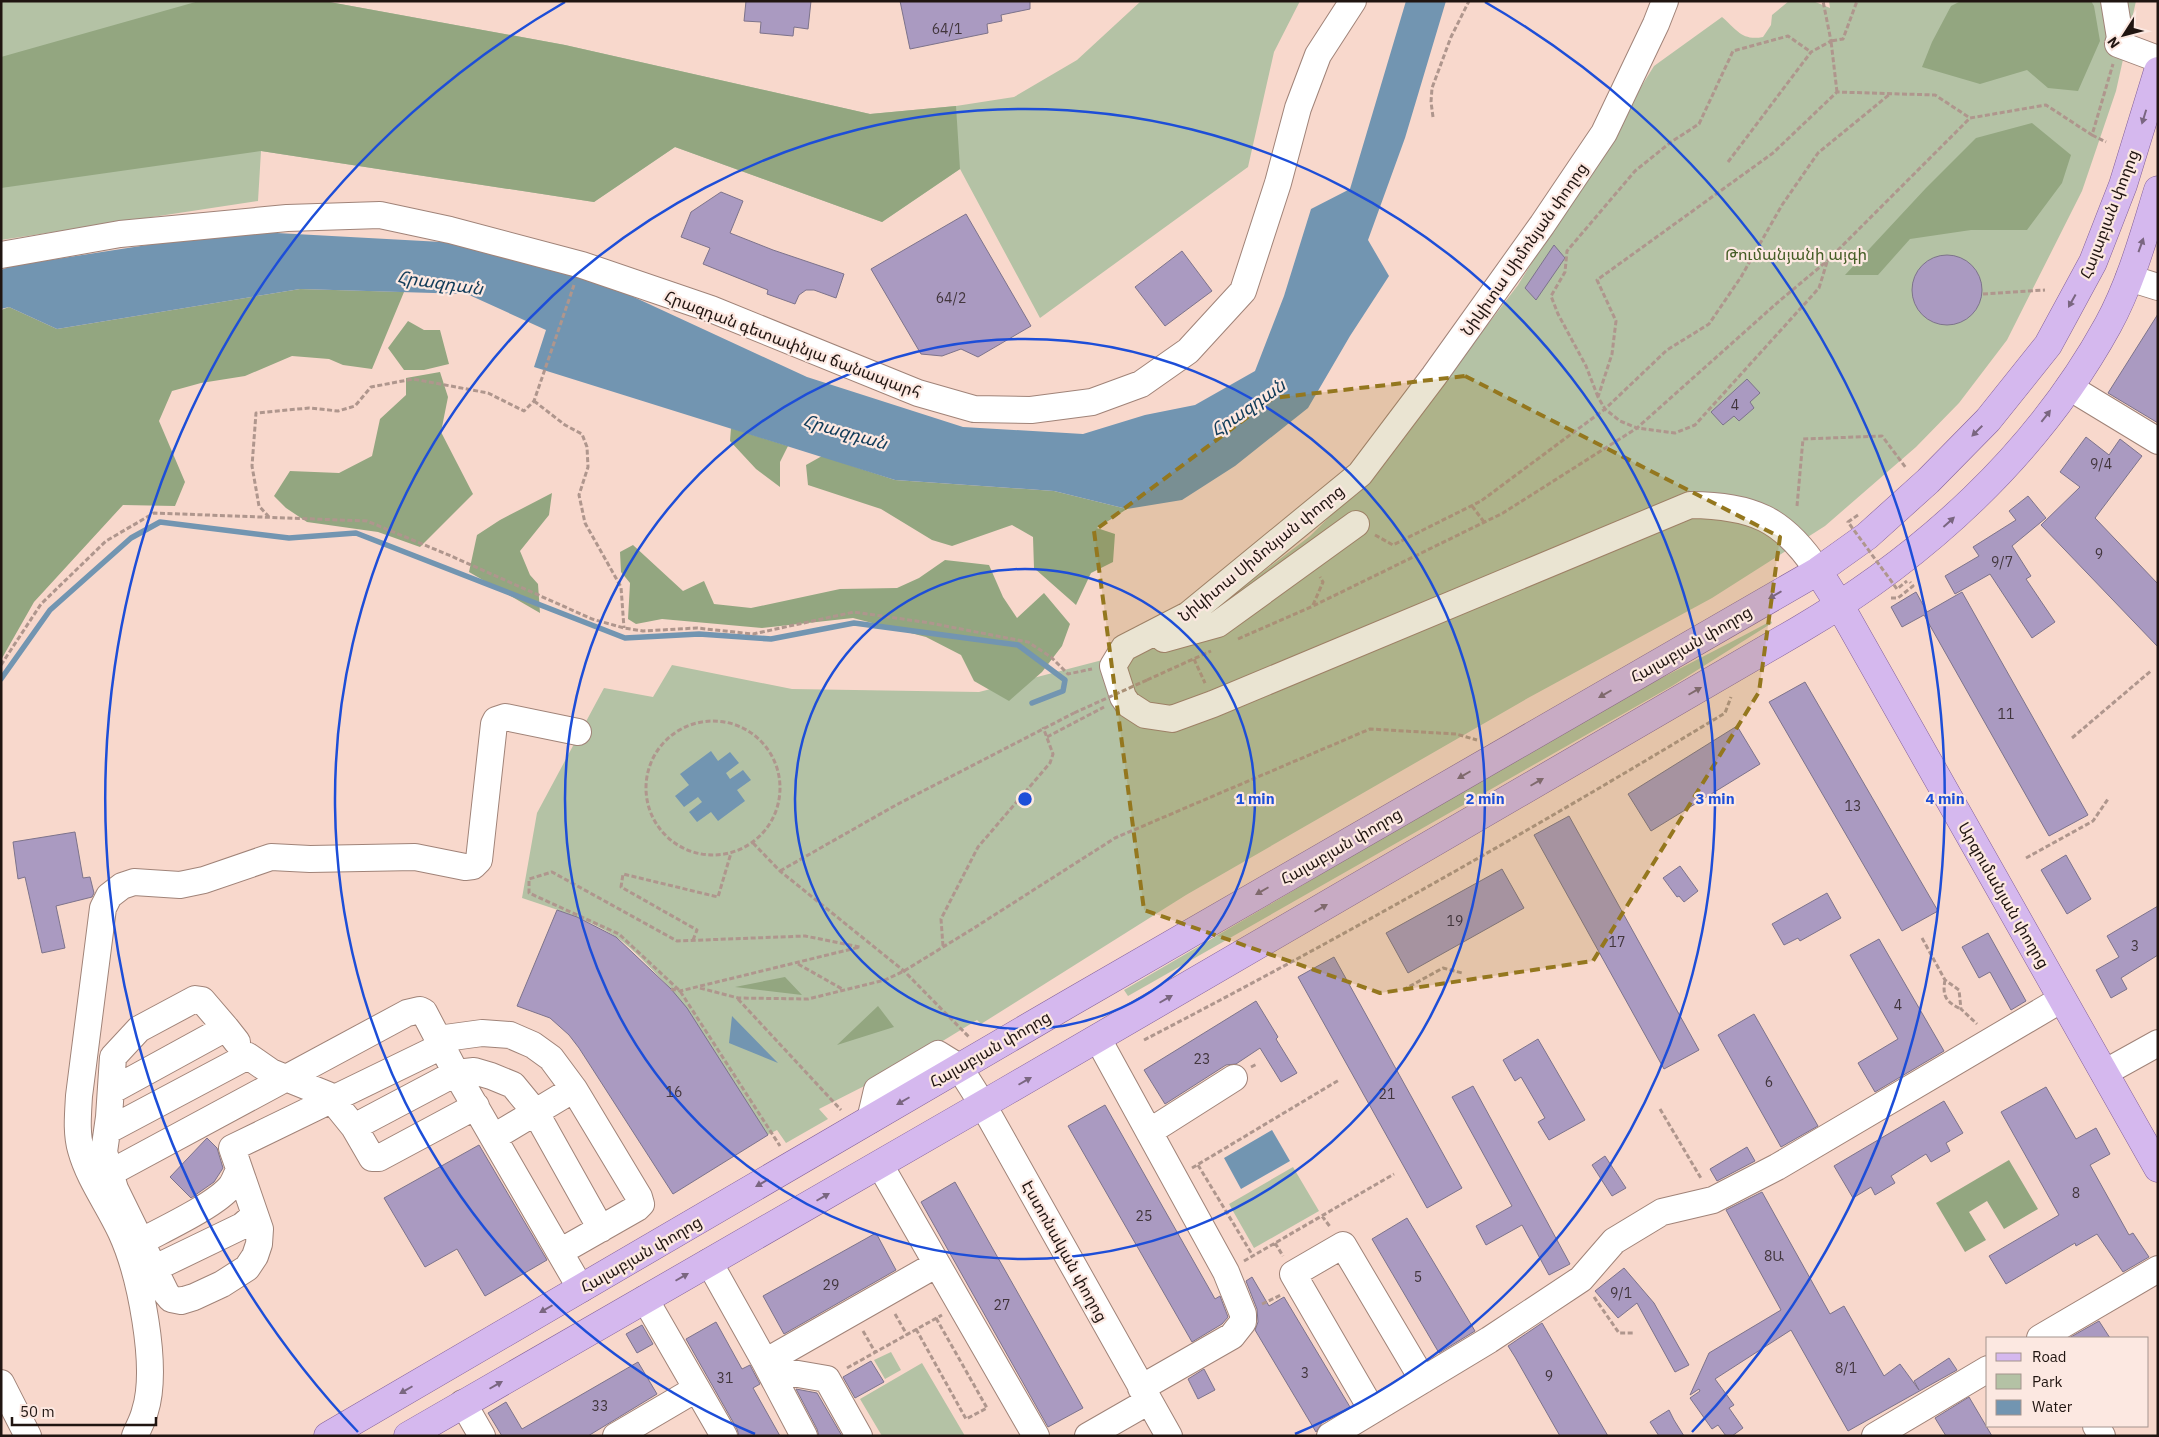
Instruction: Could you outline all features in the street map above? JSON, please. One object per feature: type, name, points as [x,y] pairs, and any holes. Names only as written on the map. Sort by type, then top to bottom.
[{"type":"main road","name":"Հալաբյան փողոց","points":[[328,1436],[959,1067],[1818,571],[1867,536],[1928,480],[1988,420],[2048,345],[2093,262],[2123,185],[2158,71]]},
{"type":"main road","points":[[408,1436],[1098,1039],[1840,606],[1926,542],[1979,494],[2016,455],[2069,387],[2108,324],[2129,278],[2158,190]]},
{"type":"main road","name":"Արզումանյան փողոց","points":[[1818,571],[1840,606],[2158,1168]]},
{"type":"street","name":"Հրազդան գետափնյա ճանապարհ","points":[[1,255],[120,234],[287,218],[380,215],[450,230],[582,265],[711,309],[918,393],[974,409],[1031,410],[1092,402],[1141,384],[1188,351],[1243,291],[1278,183],[1298,108],[1318,55],[1353,1]]},
{"type":"street","name":"Նիկիտա Սիմոնյան փողոց","points":[[1124,648],[1188,615],[1360,474],[1434,376],[1542,225],[1604,133],[1665,1]]},
{"type":"street","points":[[2114,1],[2120,38],[2118,44],[2158,59]]},
{"type":"street","points":[[2129,278],[2158,287]]},
{"type":"street","points":[[2069,387],[2158,441]]},
{"type":"street","points":[[1356,524],[1218,624],[1187,634],[1124,648],[1113,666],[1123,697],[1128,704],[1144,716],[1172,719],[1213,704],[1690,505],[1721,506],[1769,519],[1787,532],[1803,548],[1818,571]]},
{"type":"street","points":[[135,1436],[146,1411],[149,1384],[148,1350],[141,1300],[130,1255],[121,1232],[88,1171],[80,1148],[78,1123],[79,1096],[102,908],[109,896],[122,886],[134,882],[180,885],[204,880],[271,857],[310,859],[415,857],[466,867],[473,866],[479,860],[494,724],[496,720],[505,717],[578,732]]},
{"type":"street","points":[[152,1107],[176,1114],[198,1125],[235,1160],[260,1229],[256,1256],[247,1268],[222,1284],[181,1302],[171,1299],[166,1293],[115,1189],[104,1152],[108,1131],[113,1057],[139,1029],[195,999],[202,1000],[248,1056],[271,1072],[328,1095],[354,1126],[370,1156],[375,1159],[476,1106]]},
{"type":"street","points":[[1330,1436],[1489,1340],[1581,1279],[1614,1241],[1662,1212],[1713,1200],[1777,1167],[2062,999]]},
{"type":"street","points":[[110,1173],[415,1010],[424,1012],[456,1073],[581,1289]]},
{"type":"street","points":[[111,1091],[226,1028]]},
{"type":"street","points":[[142,1241],[217,1198],[230,1186],[235,1160],[332,1100],[440,1042],[482,1033],[510,1035],[533,1045],[550,1058],[574,1089],[639,1197],[641,1204],[637,1208],[572,1245]]},
{"type":"street","points":[[1088,1436],[1145,1394],[1232,1336],[1243,1322],[1243,1314],[1226,1272],[1098,1039]]},
{"type":"street","points":[[2104,1073],[2158,1043]]},
{"type":"street","points":[[108,1131],[248,1056]]},
{"type":"street","name":"Էստոնական փողոց","points":[[959,1067],[983,1105],[1169,1436]]},
{"type":"street","points":[[354,1126],[456,1073],[474,1071],[491,1076],[512,1085],[536,1113],[601,1229]]},
{"type":"street","points":[[1149,1132],[1234,1078]]},
{"type":"street","points":[[494,1137],[574,1089]]},
{"type":"street","points":[[880,1165],[1034,1435]]},
{"type":"street","points":[[155,1268],[242,1226],[254,1213]]},
{"type":"street","points":[[1372,1410],[1293,1274],[1343,1245],[1423,1380]]},
{"type":"street","points":[[709,1262],[767,1365],[804,1436]]},
{"type":"street","points":[[767,1365],[937,1264]]},
{"type":"street","points":[[2044,1337],[2158,1269]]},
{"type":"street","points":[[645,1299],[724,1436]]},
{"type":"street","points":[[767,1365],[826,1379],[859,1436]]},
{"type":"street","points":[[1875,1436],[1986,1370]]},
{"type":"street","points":[[1,1383],[28,1436]]},
{"type":"street","points":[[616,1436],[696,1389]]},
{"type":"street","points":[[463,1403],[482,1436]]},
{"type":"path","points":[[1433,117],[1432,88],[1451,37],[1469,1]]},
{"type":"path","points":[[1822,1],[1831,41],[1837,92]]},
{"type":"path","points":[[1728,162],[1812,52],[1831,41],[1843,39],[1857,1]]},
{"type":"path","points":[[1812,52],[1788,36],[1733,51],[1699,124],[1671,142],[1635,172],[1567,251],[1565,272],[1551,296],[1605,409],[1620,422],[1637,428],[1675,433],[1695,425],[1819,288],[1827,261]]},
{"type":"path","points":[[2092,135],[2118,44]]},
{"type":"path","points":[[1598,397],[1612,354],[1616,321],[1597,280],[1774,153],[1837,92],[1935,95],[1970,118]]},
{"type":"path","points":[[1356,524],[1393,545],[1481,501],[1605,409],[1667,350],[1709,324],[1741,277],[1782,205],[1818,153],[1891,94]]},
{"type":"path","points":[[1230,642],[1313,606],[1502,513],[1637,428],[1827,261],[1970,118],[2046,105],[2106,142]]},
{"type":"path","points":[[269,518],[259,506],[252,466],[256,413],[309,408],[338,411],[355,406],[371,387],[413,379],[488,393],[524,411],[534,400],[576,280]]},
{"type":"path","points":[[1983,294],[2045,290]]},
{"type":"path","points":[[534,400],[565,425],[582,434],[587,447],[588,467],[579,495],[585,523],[621,587],[624,628]]},
{"type":"path","points":[[1797,506],[1803,439],[1882,436],[1906,468]]},
{"type":"path","points":[[1472,506],[1484,522]]},
{"type":"path","points":[[1,666],[42,604],[106,541],[154,512],[367,521],[592,619],[624,628],[643,631],[697,628],[753,634],[854,612],[949,626],[1028,642],[1051,657],[1068,674]]},
{"type":"path","points":[[1848,518],[1857,514],[1848,522],[1897,589],[1907,582]]},
{"type":"path","points":[[780,871],[896,805],[1043,727],[1212,650]]},
{"type":"path","points":[[2072,738],[2152,670]]},
{"type":"path","points":[[1142,1041],[1277,971],[1599,789],[1724,713],[1731,696]]},
{"type":"path","points":[[1046,737],[1123,697]]},
{"type":"path","points":[[704,722],[726,722],[745,730],[762,742],[773,760],[779,780],[779,801],[772,821],[752,843],[731,853],[721,855],[700,854],[680,847],[664,834],[652,817],[646,796],[647,776],[654,756],[667,739],[684,727],[704,722]]},
{"type":"path","points":[[943,946],[941,919],[978,847],[1050,763],[1053,754],[1043,727]]},
{"type":"path","points":[[698,987],[738,998],[808,999],[885,980],[904,971],[1115,838],[1370,729],[1456,734],[1477,740]]},
{"type":"path","points":[[2026,858],[2093,821],[2108,798]]},
{"type":"path","points":[[752,843],[780,871],[904,971],[969,1038]]},
{"type":"path","points":[[693,940],[697,930],[621,887],[623,874],[718,897],[731,853]]},
{"type":"path","points":[[671,989],[680,991],[798,964],[860,947],[805,936],[677,941],[552,872],[529,879],[529,893],[619,934],[680,991],[780,1146]]},
{"type":"path","points":[[1922,938],[1946,980],[1959,990],[1961,1009]]},
{"type":"path","points":[[798,964],[844,990]]},
{"type":"path","points":[[1403,990],[1443,968],[1462,973]]},
{"type":"path","points":[[1946,980],[1943,993],[1945,998],[1950,1004],[1961,1009],[1975,1020],[1989,1041]]},
{"type":"path","points":[[738,998],[842,1111]]},
{"type":"path","points":[[1175,1179],[1339,1080]]},
{"type":"path","points":[[1660,1109],[1713,1200]]},
{"type":"path","points":[[1198,1165],[1253,1256]]},
{"type":"path","points":[[1226,1272],[1394,1174]]},
{"type":"path","points":[[1581,1279],[1619,1333],[1634,1333]]},
{"type":"path","points":[[1243,1314],[1300,1285]]},
{"type":"path","points":[[916,1329],[966,1419],[987,1408],[936,1318]]},
{"type":"path","points":[[826,1379],[930,1321]]},
{"type":"highlighted area","points":[[1465,376],[1780,537],[1759,692],[1593,961],[1380,993],[1144,910],[1094,531],[1273,398]]},
{"type":"green space","points":[[1,1],[324,1],[565,45],[870,114],[956,106],[1014,97],[1077,60],[1141,1],[1300,1],[1274,52],[1248,167],[1040,318],[960,169],[882,222],[675,147],[594,202],[261,151],[258,201],[1,240]]},
{"type":"green space","points":[[199,1],[324,1],[565,45],[870,114],[956,106],[960,169],[882,222],[675,147],[594,202],[261,151],[1,188],[1,57]]},
{"type":"green space","name":"Թումանյանի այգի","points":[[1789,1],[1813,1],[1830,8],[1829,1],[2136,1],[2116,91],[2082,191],[2007,340],[1959,403],[1916,447],[1825,526],[1712,598],[1528,698],[1186,895],[981,1024],[977,1020],[892,1072],[819,1109],[828,1119],[786,1143],[777,1130],[767,1135],[671,989],[622,941],[593,924],[570,914],[522,898],[537,813],[604,688],[653,697],[672,665],[792,689],[979,692],[1164,644],[1205,616],[1310,536],[1375,472],[1518,285],[1654,66],[1722,17],[1745,36],[1763,37],[1771,25],[1772,15]]},
{"type":"green space","points":[[1961,1],[2091,1],[2094,6],[2100,41],[2078,91],[2048,88],[2027,70],[1980,84],[1922,67],[1932,42],[1951,6]]},
{"type":"green space","points":[[2032,123],[2071,155],[2062,183],[2027,230],[1971,230],[1910,239],[1878,275],[1845,275],[1926,188],[1976,138]]},
{"type":"green space","points":[[300,289],[404,292],[372,369],[343,365],[329,359],[292,356],[245,376],[201,383],[172,391],[159,421],[185,482],[175,506],[123,505],[34,602],[1,660],[1,310],[9,307],[57,329]]},
{"type":"green space","points":[[408,321],[424,330],[440,330],[449,364],[424,370],[404,370],[388,348]]},
{"type":"green space","points":[[440,372],[448,397],[441,432],[473,494],[420,547],[378,532],[307,522],[286,508],[274,496],[290,471],[339,473],[372,456],[380,419],[406,395],[406,378]]},
{"type":"green space","points":[[731,428],[788,446],[780,462],[780,487],[756,469],[730,441]]},
{"type":"green space","points":[[822,456],[895,480],[1054,491],[1127,509],[1097,528],[1115,534],[1113,562],[1091,573],[1076,605],[1034,568],[1033,537],[1012,525],[952,546],[932,540],[881,509],[808,485],[806,465]]},
{"type":"green space","points":[[552,493],[549,515],[520,551],[530,575],[538,584],[540,613],[469,572],[477,535],[500,520]]},
{"type":"green space","points":[[633,545],[683,591],[704,581],[714,604],[751,608],[840,589],[897,588],[919,578],[945,560],[989,565],[1003,597],[1017,618],[1044,593],[1070,624],[1062,646],[1042,672],[1009,701],[974,681],[961,655],[926,637],[853,618],[762,628],[662,619],[636,624],[628,619],[630,583],[621,572],[620,552]]},
{"type":"green space","points":[[1771,621],[1772,623],[1672,686],[1128,996],[1124,990],[1590,717]]},
{"type":"green space","points":[[785,977],[802,995],[735,987]]},
{"type":"green space","points":[[878,1006],[894,1027],[837,1045]]},
{"type":"green space","points":[[2009,1160],[2038,1209],[2004,1229],[1987,1201],[1969,1212],[1986,1240],[1965,1252],[1936,1203]]},
{"type":"green space","points":[[1293,1167],[1319,1211],[1254,1248],[1229,1204]]},
{"type":"green space","points":[[891,1352],[901,1370],[885,1379],[874,1360]]},
{"type":"green space","points":[[922,1363],[965,1436],[882,1436],[860,1399]]},
{"type":"water","name":"Հրազդան","points":[[1406,1],[1446,1],[1405,138],[1368,240],[1389,276],[1350,336],[1308,408],[1235,466],[1182,500],[1127,509],[1054,491],[895,480],[534,367],[546,330],[467,294],[300,289],[57,329],[9,307],[1,309],[1,270],[11,266],[238,231],[460,243],[597,280],[807,377],[963,427],[1083,434],[1145,415],[1195,405],[1255,371],[1284,296],[1311,209],[1350,189]]},
{"type":"water","points":[[711,751],[718,761],[730,752],[739,763],[726,773],[730,779],[743,770],[751,780],[737,790],[745,801],[718,821],[711,812],[697,822],[689,812],[702,802],[698,797],[684,807],[675,796],[689,785],[680,774]]},
{"type":"water","points":[[732,1016],[778,1063],[729,1043]]},
{"type":"water","points":[[1272,1130],[1290,1161],[1241,1189],[1224,1158]]},
{"type":"building","points":[[746,1],[811,1],[808,29],[794,27],[793,36],[760,33],[761,22],[744,21]]},
{"type":"building","points":[[900,1],[1030,1],[1030,9],[1001,15],[1002,21],[987,24],[988,33],[910,49]]},
{"type":"building","points":[[721,192],[743,201],[730,233],[844,274],[836,298],[814,290],[806,290],[799,295],[795,304],[767,294],[768,290],[703,264],[710,248],[681,237],[691,212]]},
{"type":"building","points":[[966,214],[1031,326],[978,357],[961,349],[942,356],[921,354],[871,269]]},
{"type":"building","points":[[1554,245],[1565,258],[1536,300],[1525,288]]},
{"type":"building","points":[[1182,251],[1212,291],[1165,326],[1135,287]]},
{"type":"building","points":[[1947,255],[1960,258],[1972,265],[1979,277],[1982,290],[1979,303],[1972,315],[1960,322],[1947,325],[1934,322],[1922,315],[1915,303],[1912,290],[1915,277],[1922,265],[1934,258]]},
{"type":"building","points":[[2158,314],[2158,423],[2108,393]]},
{"type":"building","points":[[1747,379],[1760,393],[1750,402],[1754,408],[1739,421],[1734,416],[1723,425],[1711,412]]},
{"type":"building","points":[[2086,437],[2109,455],[2120,439],[2142,456],[2095,518],[2158,584],[2158,647],[2041,525],[2080,487],[2060,472]]},
{"type":"building","points":[[2028,496],[2046,518],[2012,546],[2031,576],[2026,579],[2055,622],[2032,638],[1990,574],[1955,594],[1945,576],[1979,556],[1973,547],[2016,520],[2009,511]]},
{"type":"building","points":[[1916,592],[1927,612],[1962,592],[2088,815],[2049,836],[1924,615],[1902,627],[1891,607]]},
{"type":"building","points":[[1805,682],[1938,911],[1902,931],[1769,702]]},
{"type":"building","points":[[1737,726],[1760,764],[1651,831],[1628,794]]},
{"type":"building","points":[[1569,816],[1699,1050],[1664,1069],[1534,835]]},
{"type":"building","points":[[75,832],[83,878],[90,877],[94,893],[92,897],[56,906],[65,948],[42,953],[25,877],[18,879],[13,842]]},
{"type":"building","points":[[2066,855],[2091,899],[2067,914],[2041,870]]},
{"type":"building","points":[[1680,866],[1698,891],[1684,902],[1679,896],[1677,897],[1663,878]]},
{"type":"building","points":[[1502,869],[1524,908],[1408,973],[1386,933]]},
{"type":"building","points":[[1827,893],[1841,918],[1800,941],[1798,938],[1784,945],[1772,924]]},
{"type":"building","points":[[2158,906],[2158,955],[2121,978],[2127,989],[2111,998],[2096,970],[2119,957],[2107,936]]},
{"type":"building","points":[[557,910],[577,917],[616,937],[671,989],[687,1008],[768,1135],[673,1194],[569,1035],[550,1018],[517,1006]]},
{"type":"building","points":[[1988,933],[2026,1001],[2011,1010],[1990,972],[1979,978],[1962,947]]},
{"type":"building","points":[[1879,939],[1944,1051],[1875,1092],[1858,1063],[1898,1039],[1850,955]]},
{"type":"building","points":[[1334,957],[1462,1188],[1427,1208],[1298,977]]},
{"type":"building","points":[[1256,1001],[1297,1073],[1281,1082],[1260,1048],[1236,1064],[1226,1065],[1165,1104],[1144,1070]]},
{"type":"building","points":[[1754,1014],[1818,1126],[1781,1147],[1718,1035]]},
{"type":"building","points":[[1538,1039],[1585,1120],[1549,1140],[1538,1122],[1545,1118],[1521,1077],[1515,1081],[1503,1060]]},
{"type":"building","points":[[1473,1086],[1570,1264],[1549,1275],[1522,1225],[1486,1245],[1476,1226],[1512,1206],[1452,1097]]},
{"type":"building","points":[[2046,1087],[2076,1139],[2096,1128],[2110,1154],[2090,1165],[2129,1235],[2133,1233],[2149,1257],[2123,1272],[2097,1234],[2076,1246],[2075,1243],[2006,1284],[1989,1256],[2059,1215],[2001,1112]]},
{"type":"building","points":[[1944,1101],[1963,1133],[1946,1143],[1950,1151],[1931,1162],[1926,1154],[1891,1176],[1895,1183],[1875,1195],[1871,1187],[1853,1198],[1834,1166]]},
{"type":"building","points":[[1105,1105],[1215,1299],[1220,1296],[1228,1317],[1222,1324],[1192,1342],[1068,1126]]},
{"type":"building","points":[[207,1138],[217,1148],[223,1168],[214,1182],[191,1198],[170,1177]]},
{"type":"building","points":[[479,1145],[547,1260],[485,1296],[457,1249],[425,1267],[384,1198]]},
{"type":"building","points":[[1747,1147],[1755,1161],[1717,1181],[1710,1169]]},
{"type":"building","points":[[1605,1156],[1626,1188],[1612,1196],[1592,1165]]},
{"type":"building","points":[[955,1182],[1083,1408],[1048,1427],[921,1202]]},
{"type":"building","points":[[1762,1192],[1830,1314],[1844,1306],[1884,1376],[1900,1364],[1919,1390],[1914,1381],[1949,1358],[1957,1370],[1848,1431],[1791,1330],[1715,1379],[1734,1405],[1729,1408],[1743,1428],[1732,1436],[1726,1436],[1718,1425],[1712,1429],[1690,1398],[1700,1391],[1699,1389],[1690,1395],[1709,1353],[1781,1310],[1726,1210]]},
{"type":"building","points":[[1407,1218],[1475,1331],[1439,1353],[1372,1239]]},
{"type":"building","points":[[876,1233],[896,1270],[784,1334],[763,1296]]},
{"type":"building","points":[[1624,1268],[1654,1303],[1689,1365],[1675,1372],[1637,1303],[1618,1318],[1595,1291]]},
{"type":"building","points":[[1252,1277],[1269,1306],[1284,1297],[1350,1407],[1322,1423],[1316,1432],[1255,1330],[1258,1322],[1257,1309],[1246,1281]]},
{"type":"building","points":[[2099,1321],[2109,1337],[2071,1337]]},
{"type":"building","points":[[716,1322],[742,1369],[750,1365],[760,1384],[753,1388],[780,1436],[739,1436],[737,1429],[686,1339]]},
{"type":"building","points":[[1542,1323],[1608,1436],[1560,1436],[1508,1346]]},
{"type":"building","points":[[642,1325],[653,1344],[637,1353],[626,1334]]},
{"type":"building","points":[[871,1361],[884,1382],[855,1398],[843,1377]]},
{"type":"building","points":[[638,1362],[657,1394],[588,1436],[502,1436],[488,1413],[506,1402],[522,1429]]},
{"type":"building","points":[[1204,1369],[1215,1390],[1198,1399],[1188,1379]]},
{"type":"building","points":[[796,1389],[817,1393],[842,1436],[819,1436]]},
{"type":"building","points":[[1969,1397],[1992,1436],[1946,1436],[1935,1418]]},
{"type":"building","points":[[1669,1410],[1684,1436],[1659,1436],[1650,1422]]},
{"type":"waterway","points":[[1,679],[50,610],[131,538],[160,522],[289,538],[356,533],[625,638],[699,634],[771,639],[854,623],[1018,645],[1065,680],[1063,691],[1032,703]]}]
